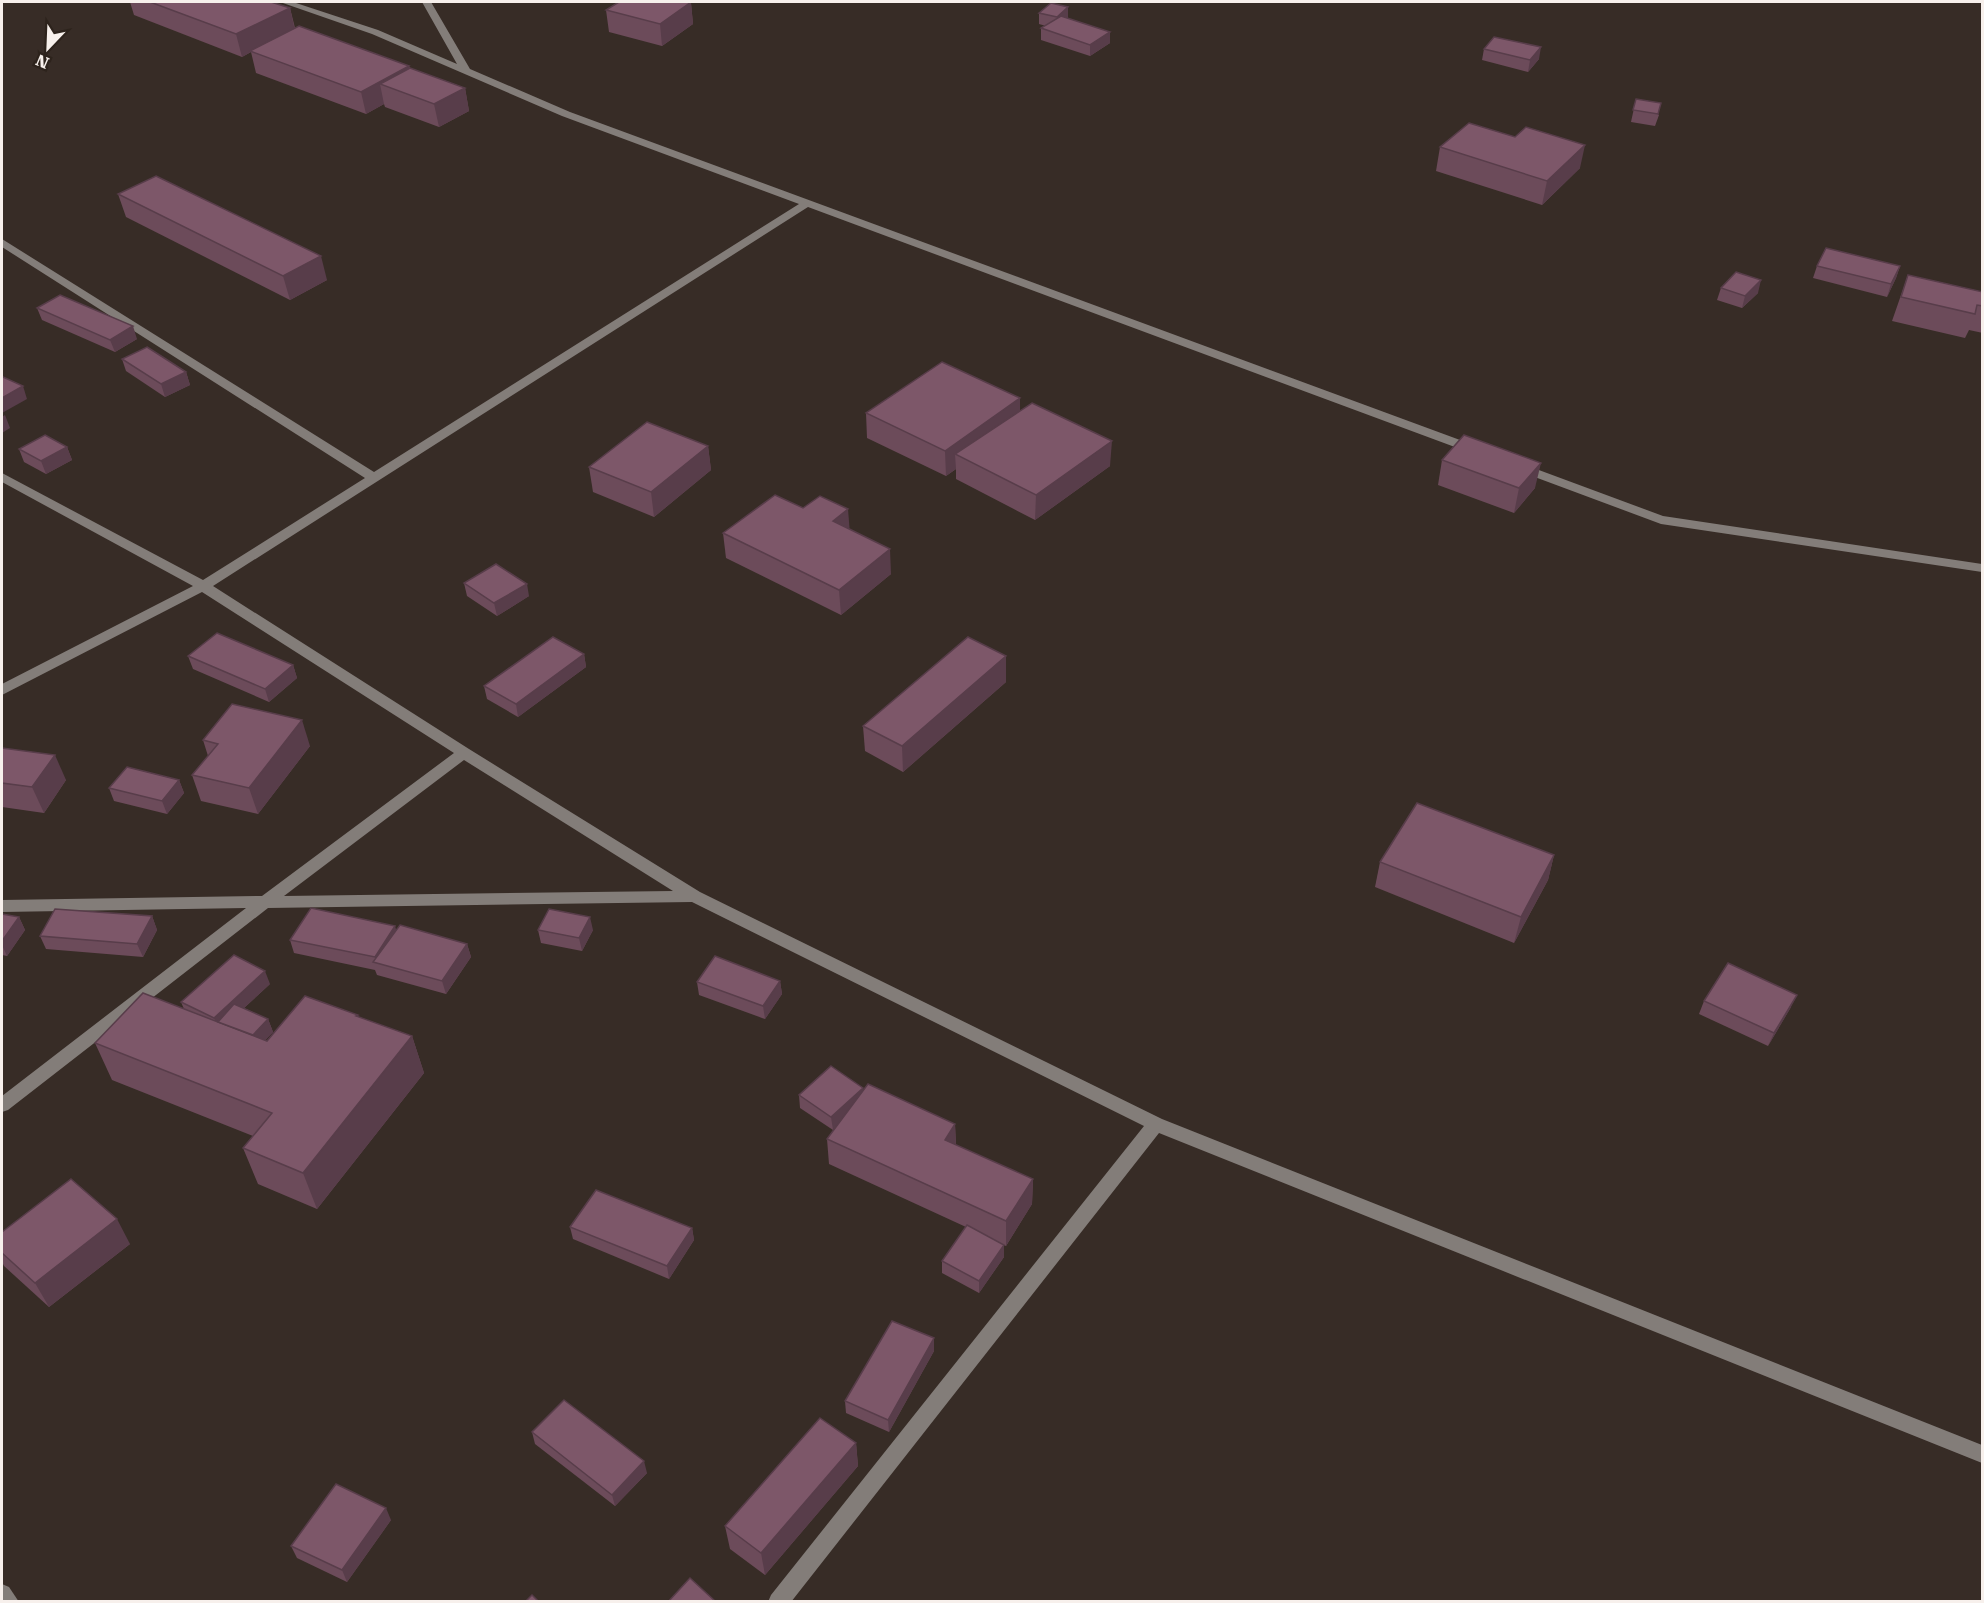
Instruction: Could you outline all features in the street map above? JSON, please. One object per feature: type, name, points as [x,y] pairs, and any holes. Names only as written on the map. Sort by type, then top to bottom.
[{"type":"street","points":[[285,2],[375,32],[566,114],[1482,453]]},
{"type":"street","points":[[427,2],[467,73]]},
{"type":"street","points":[[2,690],[203,586],[807,203]]},
{"type":"street","points":[[2,242],[374,478]]},
{"type":"street","points":[[1504,461],[1661,520],[1983,568]]},
{"type":"street","points":[[2,477],[203,586],[694,897],[1156,1124],[1983,1454]]},
{"type":"street","points":[[2,1105],[264,903],[464,753]]},
{"type":"street","points":[[2,906],[694,897]]},
{"type":"street","points":[[778,1602],[1156,1124]]},
{"type":"street","points":[[2,1594],[9,1602]]},
{"type":"building","points":[[150,2],[271,2],[290,8],[236,34]]},
{"type":"building","points":[[619,2],[691,2],[660,24],[606,10]]},
{"type":"building","points":[[1051,3],[1068,7],[1057,17],[1039,13]]},
{"type":"building","points":[[1061,16],[1110,32],[1090,45],[1041,28]]},
{"type":"building","points":[[299,26],[409,66],[361,92],[250,51]]},
{"type":"building","points":[[1494,37],[1541,47],[1530,60],[1484,49]]},
{"type":"building","points":[[410,68],[465,88],[434,104],[380,84]]},
{"type":"building","points":[[1636,99],[1661,103],[1658,114],[1633,110]]},
{"type":"building","points":[[1469,123],[1515,137],[1526,127],[1585,145],[1547,181],[1440,147]]},
{"type":"building","points":[[156,176],[321,256],[283,276],[118,194]]},
{"type":"building","points":[[1826,248],[1900,266],[1891,284],[1817,266]]},
{"type":"building","points":[[1736,272],[1761,280],[1745,296],[1721,288]]},
{"type":"building","points":[[1908,275],[1983,292],[1983,306],[1977,305],[1975,314],[1901,297]]},
{"type":"building","points":[[60,295],[133,326],[110,340],[37,308]]},
{"type":"building","points":[[147,347],[186,372],[161,384],[122,359]]},
{"type":"building","points":[[942,362],[1020,398],[945,451],[866,413]]},
{"type":"building","points":[[3,377],[23,386],[2,398]]},
{"type":"building","points":[[1032,403],[1112,441],[1036,495],[955,454]]},
{"type":"building","points":[[647,422],[708,446],[651,492],[589,467]]},
{"type":"building","points":[[45,435],[67,447],[41,461],[19,449]]},
{"type":"building","points":[[1464,435],[1541,463],[1519,488],[1442,460]]},
{"type":"building","points":[[775,495],[803,508],[820,496],[848,509],[833,521],[890,549],[839,590],[723,533]]},
{"type":"building","points":[[496,564],[527,584],[494,603],[464,583]]},
{"type":"building","points":[[217,633],[293,665],[265,689],[188,656]]},
{"type":"building","points":[[553,637],[584,654],[516,704],[484,686]]},
{"type":"building","points":[[968,637],[1006,656],[902,746],[863,726]]},
{"type":"building","points":[[232,704],[302,720],[249,788],[192,775],[218,744],[203,740]]},
{"type":"building","points":[[2,748],[55,755],[32,787],[2,783]]},
{"type":"building","points":[[127,767],[179,780],[162,801],[109,788]]},
{"type":"building","points":[[1417,803],[1554,855],[1521,917],[1380,862]]},
{"type":"building","points":[[311,908],[395,926],[375,957],[290,940]]},
{"type":"building","points":[[55,909],[152,916],[137,944],[40,936]]},
{"type":"building","points":[[549,909],[590,917],[579,938],[538,930]]},
{"type":"building","points":[[2,914],[19,917],[2,941]]},
{"type":"building","points":[[400,925],[467,944],[442,981],[373,962]]},
{"type":"building","points":[[234,955],[265,971],[214,1018],[181,1002]]},
{"type":"building","points":[[715,956],[780,981],[763,1006],[697,982]]},
{"type":"building","points":[[1728,963],[1797,995],[1774,1033],[1704,1001]]},
{"type":"building","points":[[143,993],[267,1041],[305,996],[412,1036],[303,1173],[243,1148],[272,1113],[95,1043]]},
{"type":"building","points":[[234,1004],[268,1019],[253,1035],[218,1022]]},
{"type":"building","points":[[831,1066],[863,1088],[831,1117],[799,1095]]},
{"type":"building","points":[[868,1084],[955,1124],[945,1140],[1033,1179],[1006,1221],[827,1139]]},
{"type":"building","points":[[71,1179],[117,1219],[35,1283],[2,1253],[2,1232]]},
{"type":"building","points":[[596,1190],[692,1228],[667,1266],[570,1227]]},
{"type":"building","points":[[967,1225],[1004,1245],[979,1281],[942,1261]]},
{"type":"building","points":[[892,1321],[934,1338],[888,1420],[845,1401]]},
{"type":"building","points":[[564,1400],[644,1461],[612,1495],[532,1432]]},
{"type":"building","points":[[820,1418],[856,1443],[761,1553],[725,1526]]},
{"type":"building","points":[[336,1484],[386,1508],[342,1570],[291,1546]]},
{"type":"building","points":[[690,1578],[716,1602],[668,1602]]},
{"type":"building","points":[[532,1595],[539,1602],[525,1602]]}]
